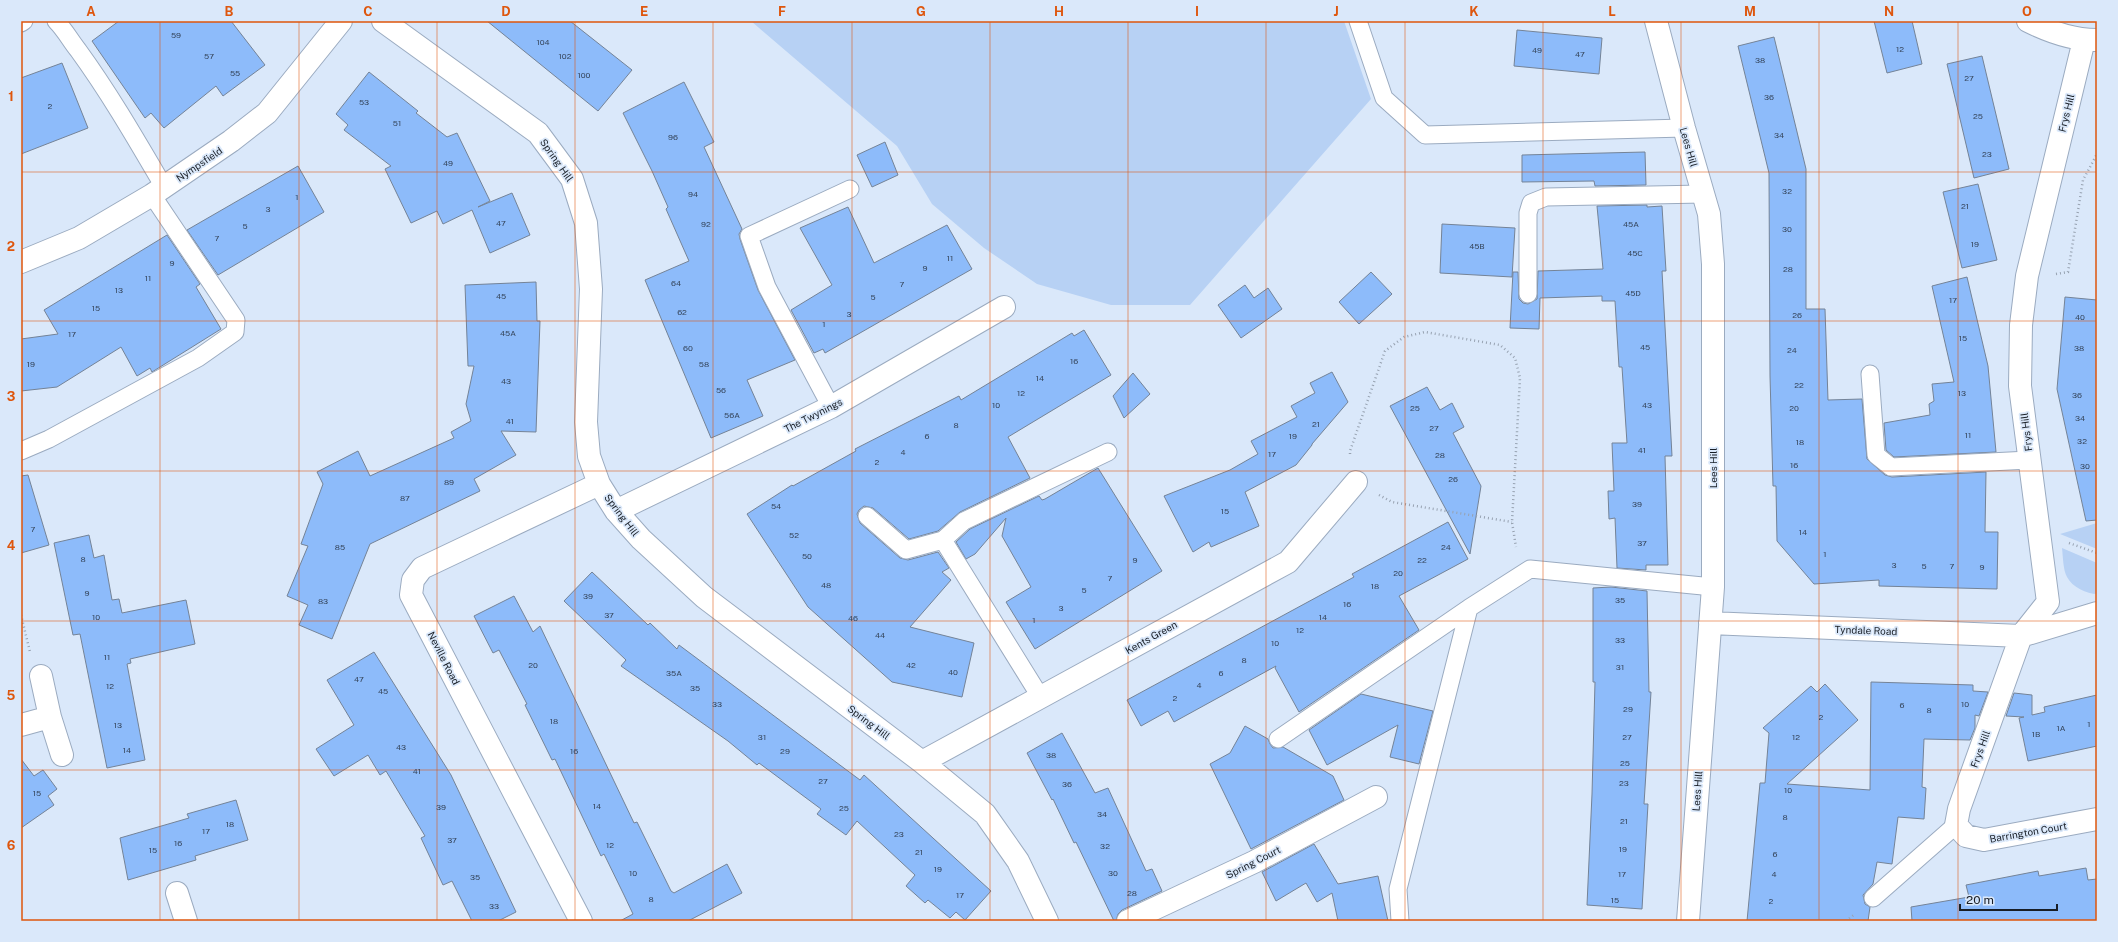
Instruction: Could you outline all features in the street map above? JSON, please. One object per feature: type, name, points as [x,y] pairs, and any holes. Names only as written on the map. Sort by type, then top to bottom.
[{"type":"street","name":"Nympsfield","points":[[21,262],[79,238],[158,191],[231,141],[267,112],[341,21]]},
{"type":"street","name":"Spring Hill","points":[[383,21],[538,133],[572,178],[586,223],[591,288],[586,422],[589,456],[599,484],[616,510],[641,540],[704,597],[922,762],[985,814],[1018,861],[1041,919]]},
{"type":"street","name":"Lees Hill","points":[[1656,21],[1684,128],[1709,214],[1714,264],[1713,587],[1688,921]]},
{"type":"street","points":[[2028,21],[2048,31],[2090,40]]},
{"type":"street","name":"Frys Hill","points":[[1958,817],[2021,636],[2048,602],[2020,386],[2021,325],[2027,276],[2090,40]]},
{"type":"street","name":"The Twynings","points":[[616,510],[831,408],[1004,307]]},
{"type":"street","name":"Kents Green","points":[[922,762],[1288,562],[1356,482]]},
{"type":"street","name":"Neville Road","points":[[581,921],[412,595],[413,580],[422,568],[599,484]]},
{"type":"street","name":"Tyndale Road","points":[[1710,623],[2021,636],[2097,613]]},
{"type":"street","points":[[42,676],[50,717],[62,755]]},
{"type":"street","points":[[21,725],[50,717]]},
{"type":"street","name":"Spring Court","points":[[1128,921],[1254,862],[1376,797]]},
{"type":"street","name":"Barrington Court","points":[[1958,817],[1966,836],[1984,840],[2097,820]]},
{"type":"street","points":[[177,892],[186,921]]},
{"type":"lane","points":[[21,451],[49,439],[198,358],[235,332],[236,320],[158,191],[93,68],[77,49],[68,33],[56,21]]},
{"type":"lane","points":[[1358,21],[1384,98],[1425,135],[1684,128]]},
{"type":"lane","points":[[831,408],[767,288],[749,236],[850,189]]},
{"type":"lane","points":[[1528,294],[1528,213],[1531,203],[1546,197],[1703,194]]},
{"type":"lane","points":[[1870,374],[1876,455],[1891,467],[2029,460]]},
{"type":"lane","points":[[867,516],[906,550],[943,540],[964,521],[1108,452]]},
{"type":"lane","points":[[943,540],[1041,698]]},
{"type":"lane","points":[[1278,739],[1469,608],[1530,569],[1713,587]]},
{"type":"lane","points":[[1400,921],[1398,890],[1469,608]]},
{"type":"lane","points":[[1873,898],[1958,817]]},
{"type":"path","points":[[2027,276],[2068,272],[2083,180],[2097,154]]},
{"type":"path","points":[[1512,522],[1392,502],[1356,482],[1350,451],[1386,351],[1404,337],[1425,332],[1500,345],[1515,358],[1520,378],[1512,522],[1515,545],[1530,569]]},
{"type":"path","points":[[21,614],[35,672],[42,676]]},
{"type":"shaded area","points":[[751,21],[1344,21],[1371,99],[1190,305],[1111,305],[1037,284],[984,248],[932,204],[897,146]]},
{"type":"shaded area","points":[[2097,523],[2097,549],[2060,534]]},
{"type":"shaded area","points":[[2062,548],[2097,563],[2097,594],[2089,593],[2080,589],[2069,581],[2063,563]]},
{"type":"building","points":[[119,21],[231,21],[265,65],[223,96],[216,86],[164,128],[151,113],[145,118],[92,41]]},
{"type":"building","points":[[487,21],[570,21],[632,70],[598,111]]},
{"type":"building","points":[[1874,21],[1912,21],[1922,64],[1887,73]]},
{"type":"building","points":[[1517,30],[1602,38],[1599,74],[1514,66]]},
{"type":"building","points":[[1774,37],[1806,169],[1806,309],[1825,309],[1828,400],[1862,399],[1867,459],[1885,475],[1892,477],[1986,472],[1985,532],[1998,532],[1997,589],[1879,586],[1879,580],[1814,584],[1777,541],[1776,486],[1773,486],[1770,376],[1769,173],[1738,46]]},
{"type":"building","points":[[1982,56],[2009,169],[1974,178],[1947,64]]},
{"type":"building","points":[[62,63],[88,128],[21,154],[21,78]]},
{"type":"building","points":[[369,72],[418,111],[416,113],[447,137],[457,133],[490,201],[478,207],[512,193],[530,235],[490,253],[472,210],[443,224],[437,211],[411,223],[385,169],[391,166],[344,130],[348,125],[336,114]]},
{"type":"building","points":[[684,82],[714,142],[704,147],[742,229],[739,234],[740,239],[758,290],[795,360],[747,380],[763,416],[711,438],[645,280],[689,261],[666,209],[668,207],[652,171],[623,113]]},
{"type":"building","points":[[885,142],[898,175],[872,187],[857,155]]},
{"type":"building","points":[[1645,152],[1646,185],[1595,186],[1594,181],[1522,182],[1522,155]]},
{"type":"building","points":[[298,166],[324,212],[218,275],[187,230]]},
{"type":"building","points":[[1978,184],[1997,260],[1962,268],[1943,192]]},
{"type":"building","points":[[1647,205],[1647,207],[1662,206],[1666,271],[1662,271],[1672,456],[1665,456],[1668,565],[1646,565],[1646,570],[1617,568],[1615,518],[1609,519],[1608,491],[1614,491],[1612,443],[1627,443],[1622,367],[1619,367],[1615,301],[1602,301],[1602,296],[1540,298],[1539,329],[1510,328],[1513,272],[1518,272],[1519,299],[1523,303],[1528,304],[1537,299],[1538,271],[1603,269],[1597,206]]},
{"type":"building","points":[[848,207],[874,263],[947,225],[972,269],[825,353],[823,349],[814,353],[791,310],[832,285],[800,228]]},
{"type":"building","points":[[1442,224],[1515,228],[1512,277],[1440,273]]},
{"type":"building","points":[[167,235],[200,284],[196,287],[221,329],[152,372],[150,368],[137,376],[121,347],[57,387],[21,391],[21,339],[58,334],[44,310]]},
{"type":"building","points":[[1371,272],[1392,294],[1359,324],[1339,302]]},
{"type":"building","points":[[1967,277],[1988,366],[1996,452],[1894,457],[1886,450],[1884,423],[1930,415],[1929,404],[1934,401],[1932,384],[1954,382],[1932,286]]},
{"type":"building","points":[[536,282],[537,321],[540,321],[536,432],[501,431],[516,455],[474,479],[480,491],[370,544],[332,639],[299,625],[308,605],[287,596],[308,546],[301,544],[323,484],[317,472],[358,451],[370,476],[454,438],[451,432],[471,421],[466,404],[474,366],[468,366],[465,285]]},
{"type":"building","points":[[1245,285],[1254,298],[1268,288],[1282,309],[1241,338],[1218,305]]},
{"type":"building","points":[[2065,297],[2097,300],[2097,520],[2086,521],[2057,389]]},
{"type":"building","points":[[1084,330],[1111,375],[1008,437],[1030,478],[960,512],[938,531],[909,539],[873,508],[864,506],[859,510],[857,514],[860,523],[900,558],[908,560],[938,552],[949,568],[942,572],[951,580],[910,627],[974,643],[962,697],[892,682],[808,607],[747,514],[792,485],[793,486],[856,451],[855,449],[959,396],[961,400],[1072,333],[1074,336]]},
{"type":"building","points":[[1332,372],[1348,402],[1296,465],[1245,492],[1259,526],[1211,547],[1209,542],[1193,552],[1164,496],[1230,470],[1258,454],[1251,441],[1297,417],[1291,406],[1315,393],[1310,383]]},
{"type":"building","points":[[1133,373],[1150,394],[1124,418],[1113,396]]},
{"type":"building","points":[[1427,387],[1440,410],[1452,403],[1464,427],[1453,433],[1481,486],[1470,554],[1390,406]]},
{"type":"building","points":[[1098,468],[1162,571],[1035,649],[1006,602],[1031,587],[1002,536],[1006,518],[975,554],[966,559],[956,542],[970,529],[1039,496],[1042,500],[1045,499]]},
{"type":"building","points":[[28,475],[49,545],[21,553],[21,476]]},
{"type":"building","points":[[1448,522],[1468,559],[1399,596],[1419,630],[1299,712],[1275,668],[1276,666],[1174,722],[1168,711],[1141,726],[1127,700],[1354,577],[1352,574]]},
{"type":"building","points":[[89,535],[94,558],[104,555],[112,600],[119,599],[122,613],[186,600],[195,644],[130,659],[131,663],[127,664],[145,760],[107,768],[80,634],[73,635],[54,543]]},
{"type":"building","points":[[592,572],[648,625],[650,623],[677,649],[679,645],[860,780],[864,775],[991,891],[965,920],[956,912],[950,918],[928,900],[925,903],[906,886],[915,875],[857,821],[846,835],[817,814],[821,809],[759,763],[757,765],[728,741],[621,666],[626,660],[564,601]]},
{"type":"building","points":[[1611,587],[1647,591],[1649,692],[1651,692],[1644,804],[1648,804],[1642,909],[1587,905],[1595,682],[1593,682],[1593,588]]},
{"type":"building","points":[[514,596],[533,632],[540,626],[634,823],[637,822],[671,891],[674,893],[727,864],[742,893],[688,921],[620,921],[633,914],[624,895],[604,854],[601,856],[555,759],[552,760],[525,705],[527,704],[499,650],[493,653],[474,616]]},
{"type":"building","points":[[374,652],[451,775],[516,912],[498,921],[472,921],[452,881],[443,885],[421,838],[425,836],[386,771],[380,775],[368,755],[334,776],[316,749],[354,725],[327,680]]},
{"type":"building","points":[[1871,682],[1973,685],[1973,691],[1988,692],[1979,716],[1975,715],[1975,728],[1970,740],[1924,739],[1922,787],[1926,788],[1924,819],[1898,817],[1892,864],[1877,862],[1873,884],[1863,895],[1865,904],[1870,907],[1868,921],[1747,921],[1760,783],[1765,783],[1769,733],[1763,728],[1811,686],[1817,692],[1825,684],[1858,720],[1787,784],[1870,790]]},
{"type":"building","points":[[2014,693],[2032,695],[2032,715],[2045,712],[2044,707],[2097,695],[2097,746],[2028,761],[2019,718],[2024,717],[2006,716]]},
{"type":"building","points":[[1361,694],[1433,711],[1419,764],[1390,757],[1398,725],[1327,765],[1309,730]]},
{"type":"building","points":[[1245,726],[1268,739],[1273,748],[1283,747],[1333,776],[1344,800],[1251,849],[1210,764],[1230,753]]},
{"type":"building","points":[[1062,733],[1095,793],[1108,788],[1146,871],[1152,869],[1162,891],[1122,910],[1118,914],[1116,921],[1114,921],[1076,842],[1074,843],[1053,799],[1052,800],[1027,753]]},
{"type":"building","points":[[21,759],[34,776],[43,770],[57,789],[48,796],[54,805],[21,828]]},
{"type":"building","points":[[236,800],[248,840],[195,856],[196,860],[128,880],[120,838],[189,818],[187,814]]},
{"type":"building","points":[[1314,844],[1338,884],[1378,876],[1388,921],[1338,921],[1332,893],[1317,902],[1306,883],[1276,901],[1262,872]]},
{"type":"building","points":[[2086,868],[2088,880],[2097,879],[2097,921],[1912,921],[1911,907],[1969,897],[1966,885],[2038,871],[2039,876]]}]
